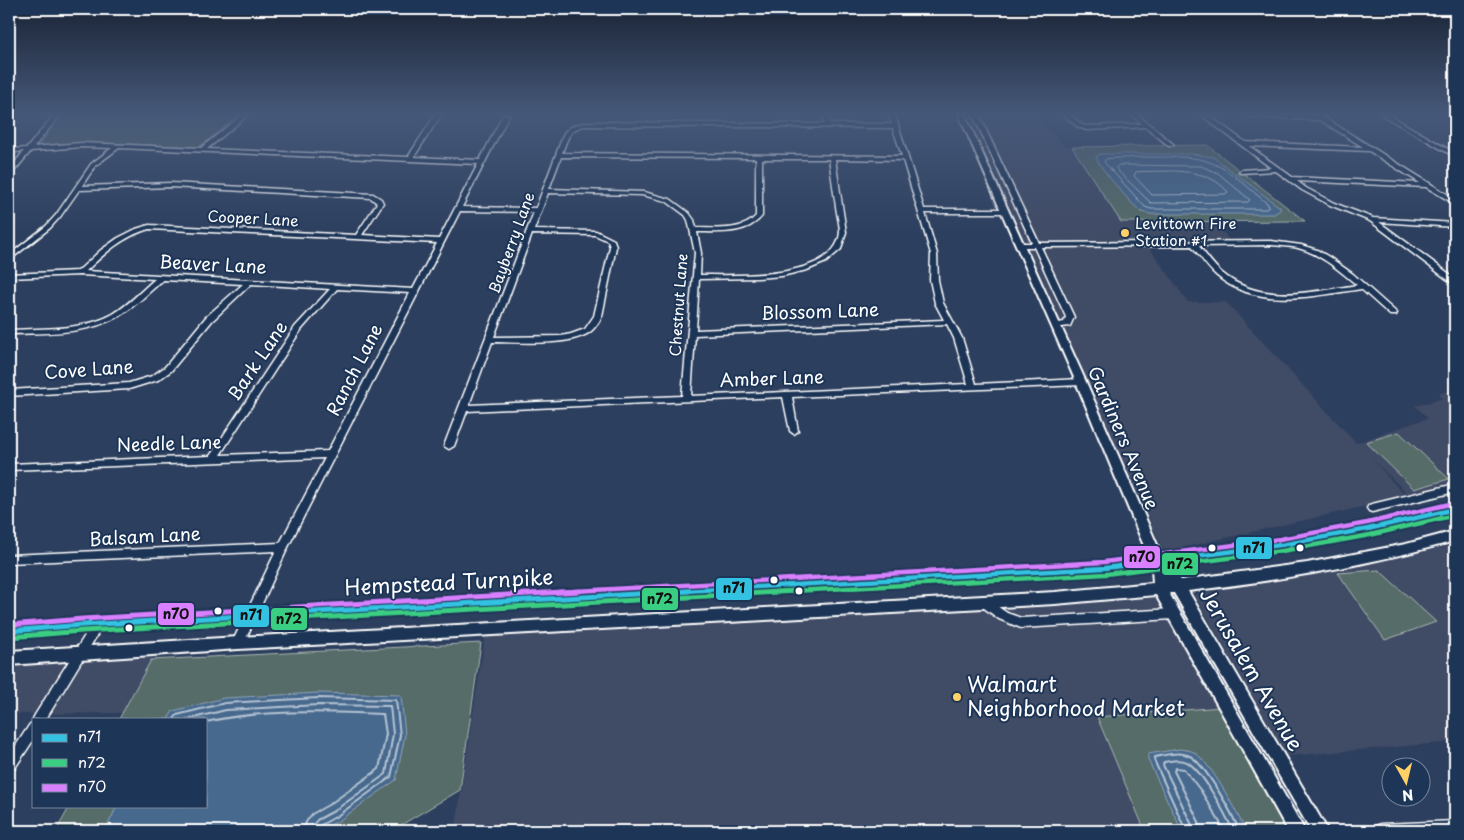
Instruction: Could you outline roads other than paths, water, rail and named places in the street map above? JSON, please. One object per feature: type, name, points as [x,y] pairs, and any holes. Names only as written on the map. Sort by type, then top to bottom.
[{"type":"main road","name":"Gardiners Avenue","points":[[980,154],[1081,382],[1158,563]]},
{"type":"main road","name":"Hempstead Turnpike","points":[[9,631],[98,624],[1105,568],[1231,554],[1336,537],[1455,509]]},
{"type":"main road","points":[[9,658],[238,643],[984,602],[1179,588],[1278,574],[1360,559],[1455,536]]},
{"type":"main road","name":"Jerusalem Avenue","points":[[1158,563],[1179,588],[1320,831]]},
{"type":"main road","points":[[1158,563],[1160,589],[1297,831]]},
{"type":"street","points":[[9,174],[25,154]]},
{"type":"street","points":[[9,258],[48,227],[58,216],[93,165],[107,154]]},
{"type":"street","points":[[299,154],[482,162]]},
{"type":"street","points":[[410,159],[413,154]]},
{"type":"street","name":"Ranch Lane","points":[[238,643],[283,547],[486,154]]},
{"type":"street","points":[[903,154],[934,254],[934,280],[939,303],[958,338],[973,386]]},
{"type":"street","points":[[994,154],[1070,317],[1067,324],[1056,326]]},
{"type":"street","points":[[1257,154],[1291,180],[1318,197],[1372,220],[1455,281]]},
{"type":"street","points":[[1378,154],[1455,202]]},
{"type":"street","points":[[558,155],[904,158]]},
{"type":"street","name":"Bayberry Lane","points":[[449,446],[558,155]]},
{"type":"street","points":[[693,230],[741,228],[753,224],[757,220],[759,216],[759,156]]},
{"type":"street","points":[[696,277],[792,272],[820,264],[835,253],[841,244],[844,232],[832,157]]},
{"type":"street","points":[[1242,172],[1277,169]]},
{"type":"street","points":[[1291,180],[1428,185]]},
{"type":"street","points":[[77,188],[171,185],[373,196],[380,203],[358,237]]},
{"type":"street","name":"Chestnut Lane","points":[[544,191],[622,191],[652,195],[668,200],[682,209],[691,220],[698,253],[686,399]]},
{"type":"street","points":[[457,209],[537,210]]},
{"type":"street","points":[[921,211],[1005,211]]},
{"type":"street","points":[[1372,220],[1455,225]]},
{"type":"street","name":"Cooper Lane","points":[[80,273],[121,237],[132,232],[150,228],[440,241]]},
{"type":"street","points":[[489,340],[571,336],[587,330],[594,324],[598,316],[613,247],[611,240],[596,232],[529,232]]},
{"type":"street","points":[[1194,244],[1219,274],[1242,289],[1254,293],[1285,296],[1361,287]]},
{"type":"street","points":[[1020,245],[1272,244],[1304,247],[1334,264],[1393,313]]},
{"type":"street","name":"Beaver Lane","points":[[9,276],[80,273],[415,290]]},
{"type":"street","points":[[9,332],[82,326],[107,319],[119,313],[162,277]]},
{"type":"street","name":"Cove Lane","points":[[9,393],[129,386],[155,378],[168,369],[209,320],[249,282]]},
{"type":"street","name":"Bark Lane","points":[[213,458],[298,329],[336,286]]},
{"type":"street","name":"Blossom Lane","points":[[691,332],[949,322]]},
{"type":"street","name":"Amber Lane","points":[[463,408],[1081,382]]},
{"type":"street","points":[[787,394],[794,431]]},
{"type":"street","name":"Needle Lane","points":[[9,467],[331,454]]},
{"type":"street","points":[[1372,508],[1455,488]]},
{"type":"street","name":"Balsam Lane","points":[[9,559],[283,547]]},
{"type":"street","points":[[984,602],[1003,616],[1021,623],[1173,614]]},
{"type":"street","points":[[40,718],[98,624]]},
{"type":"street","points":[[9,767],[32,731]]},
{"type":"street","points":[[1381,831],[1455,828]]},
{"type":"water","points":[[1100,154],[1193,154],[1213,157],[1281,208],[1274,214],[1150,214],[1142,212],[1124,195],[1096,157]]},
{"type":"water","points":[[318,693],[401,695],[405,735],[396,780],[340,820],[319,831],[105,831],[116,808],[208,808],[208,718],[169,718],[173,711],[224,698]]},
{"type":"water","points":[[1180,749],[1195,753],[1209,767],[1228,797],[1243,825],[1244,831],[1182,831],[1148,760],[1148,754]]},
{"type":"place","name":"Levittown Fire Station #1","points":[[1125,233]]},
{"type":"place","name":"Walmart Neighborhood Market","points":[[957,697]]}]
